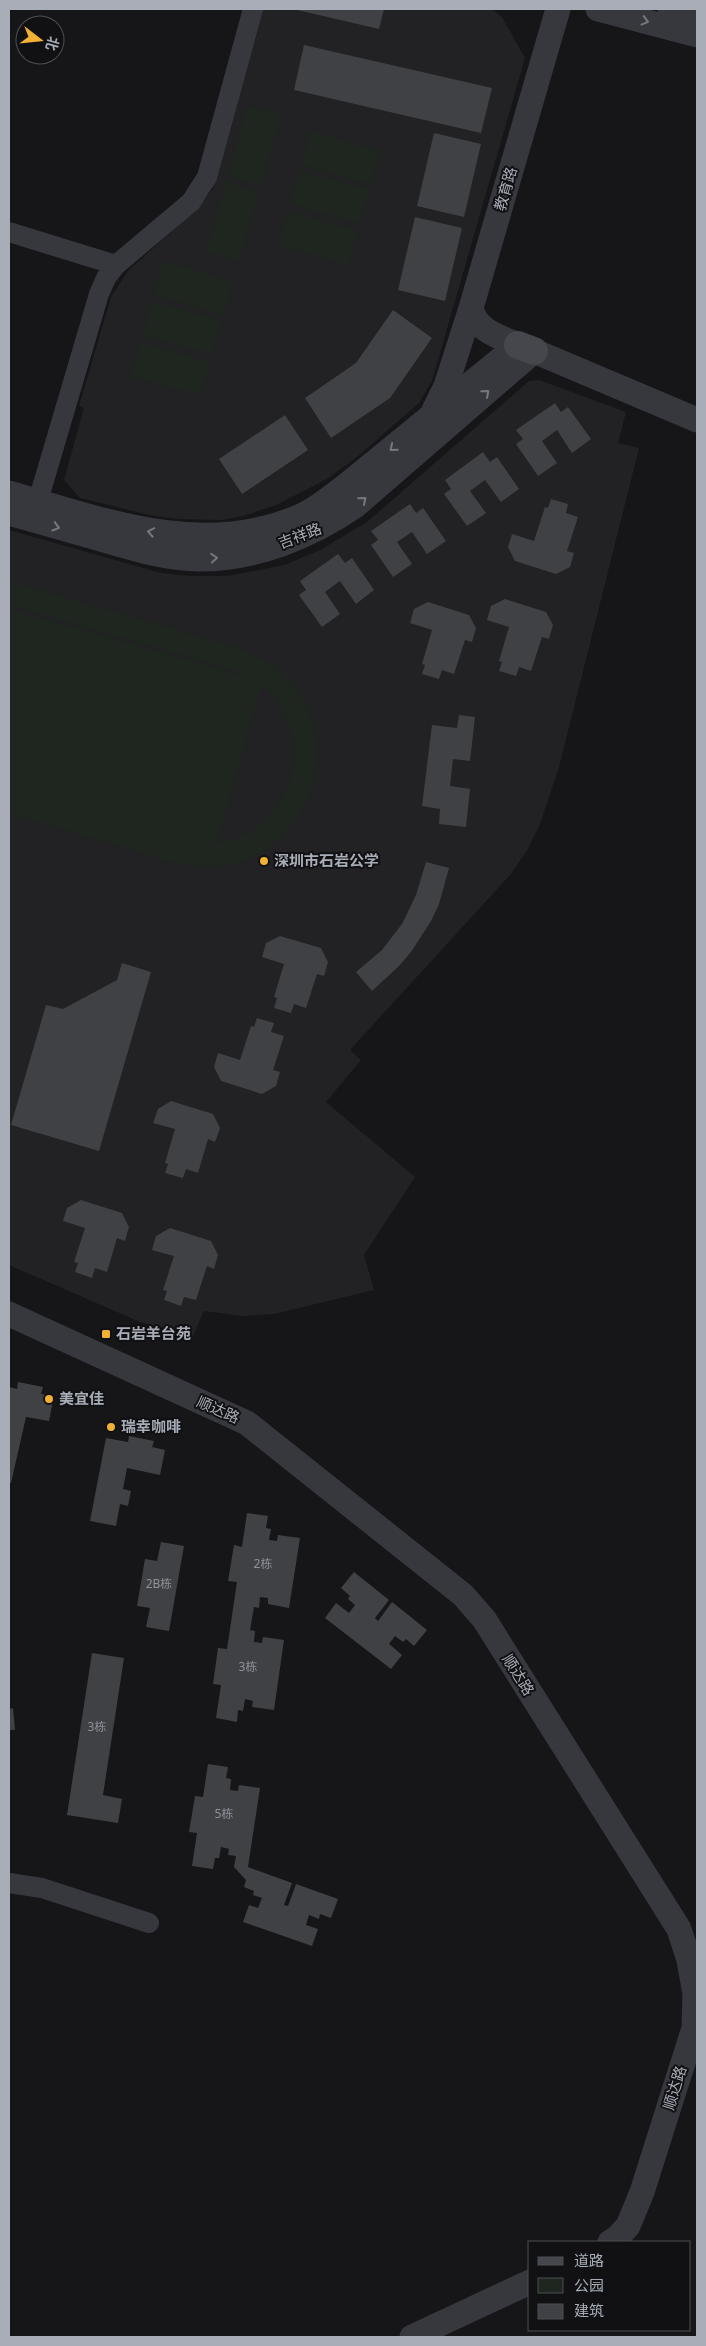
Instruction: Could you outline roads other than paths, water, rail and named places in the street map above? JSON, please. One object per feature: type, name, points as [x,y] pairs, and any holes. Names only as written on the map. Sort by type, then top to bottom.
[{"type":"street","points":[[38,502],[99,294],[106,278],[116,265],[191,202],[200,191],[213,157],[253,9]]},
{"type":"street","name":"教育路","points":[[431,417],[446,386],[471,308],[558,9]]},
{"type":"street","points":[[598,9],[697,35]]},
{"type":"street","points":[[670,9],[697,16]]},
{"type":"street","points":[[9,232],[116,265]]},
{"type":"street","points":[[471,308],[472,315],[485,329],[697,420]]},
{"type":"street","name":"吉祥路","points":[[9,493],[118,524],[166,535],[207,536],[235,534],[268,528],[295,519],[323,503],[431,417],[526,348]]},
{"type":"street","name":"吉祥路","points":[[9,513],[162,555],[200,559],[231,556],[275,546],[328,525],[356,506],[526,348]]},
{"type":"street","name":"顺达路","points":[[9,1314],[247,1423],[463,1595],[484,1619],[679,1929],[695,1994],[694,2028],[642,2192],[628,2226],[612,2241]]},
{"type":"street","points":[[9,1883],[42,1888],[149,1923]]},
{"type":"street","points":[[412,2337],[528,2283]]},
{"type":"place","name":"深圳市石岩公学","points":[[264,861]]},
{"type":"place","name":"石岩羊台苑","points":[[106,1334]]},
{"type":"place","name":"美宜佳","points":[[49,1399]]},
{"type":"place","name":"瑞幸咖啡","points":[[111,1427]]}]
